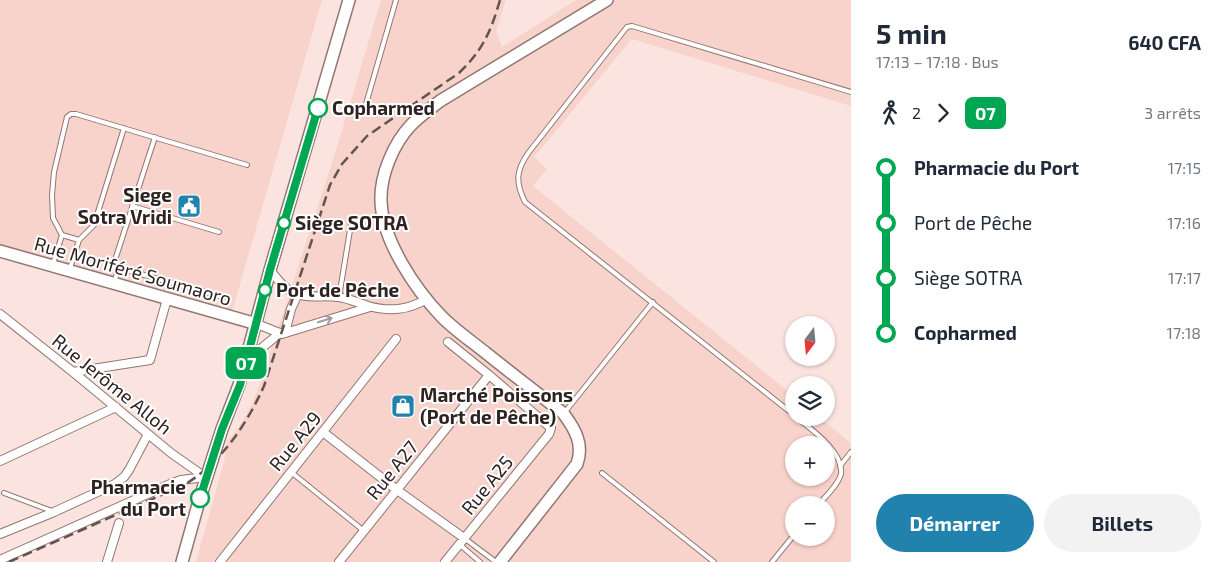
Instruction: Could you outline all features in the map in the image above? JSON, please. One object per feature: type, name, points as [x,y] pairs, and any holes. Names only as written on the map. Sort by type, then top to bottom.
[{"type":"street","points":[[182,562],[206,477],[247,360],[270,270],[349,0]]},
{"type":"street","points":[[500,562],[577,464],[580,452],[579,439],[563,413],[460,333],[442,317],[427,299],[402,263],[391,242],[380,201],[383,180],[397,144],[409,127],[422,114],[440,101],[607,0]]},
{"type":"street","name":"Rue Moriféré Soumaoro","points":[[0,250],[257,324]]},
{"type":"street","points":[[270,270],[288,290],[298,294],[340,297],[370,307],[402,310],[411,308],[427,299]]},
{"type":"street","points":[[283,333],[298,294]]},
{"type":"street","points":[[73,372],[150,360],[167,299]]},
{"type":"street","points":[[247,360],[283,333],[370,307]]},
{"type":"street","name":"Rue Jerôme Alloh","points":[[0,314],[171,453],[206,477]]},
{"type":"street","points":[[257,324],[283,333]]},
{"type":"street","name":"Rue A29","points":[[220,562],[396,339]]},
{"type":"street","points":[[448,342],[489,375]]},
{"type":"street","name":"Rue A25","points":[[445,562],[549,434],[551,428],[489,375]]},
{"type":"street","name":"Rue A27","points":[[339,562],[489,375]]},
{"type":"street","points":[[0,460],[116,407]]},
{"type":"street","points":[[323,432],[462,541]]},
{"type":"street","points":[[0,534],[115,484],[124,477],[148,434]]},
{"type":"street","points":[[0,560],[170,484],[182,480],[206,477]]},
{"type":"street","points":[[107,562],[119,522]]},
{"type":"lane","points":[[366,104],[396,0]]},
{"type":"lane","points":[[785,408],[526,202],[519,189],[517,178],[522,163],[529,152],[627,27],[632,26],[851,92]]},
{"type":"lane","points":[[79,240],[62,235],[53,218],[54,172],[67,117],[71,114],[247,165]]},
{"type":"lane","points":[[70,271],[79,240],[94,225],[124,128]]},
{"type":"lane","points":[[114,284],[120,263],[115,260],[155,137]]},
{"type":"lane","points":[[132,206],[219,232]]},
{"type":"lane","points":[[340,297],[351,224]]},
{"type":"lane","points":[[52,266],[62,235]]},
{"type":"lane","points":[[119,268],[223,297]]},
{"type":"lane","points":[[563,413],[653,302]]},
{"type":"lane","points":[[807,426],[823,438],[840,466],[841,473],[837,482],[825,496]]},
{"type":"lane","points":[[840,466],[851,452]]},
{"type":"lane","points":[[291,472],[364,531]]},
{"type":"lane","points":[[602,473],[714,562]]},
{"type":"lane","points":[[4,493],[54,512]]},
{"type":"lane","points":[[462,541],[480,562]]},
{"type":"lane","points":[[462,541],[496,562]]},
{"type":"lane","points":[[772,562],[785,546]]},
{"type":"shaded area","points":[[0,0],[322,0],[232,312],[0,246]]},
{"type":"shaded area","points":[[381,0],[506,0],[496,32],[502,47],[576,0],[851,0],[851,106],[632,39],[534,157],[547,169],[533,186],[785,389],[785,426],[830,426],[851,443],[851,562],[196,562],[224,462],[227,442],[239,427],[251,406],[260,384],[337,147]]},
{"type":"railway","points":[[9,562],[184,485],[210,466],[232,442],[250,414],[264,386],[330,185],[342,164],[367,136],[459,73],[467,65],[485,40],[500,0]]},
{"type":"bus line","name":"07","points":[[200,498],[222,429],[240,385],[270,270],[318,108]]},
{"type":"place","name":"Copharmed","points":[[318,108]]},
{"type":"place","name":"Siege Sotra Vridi","points":[[189,206]]},
{"type":"place","name":"Siège SOTRA","points":[[284,223]]},
{"type":"place","name":"Port de Pêche","points":[[265,290]]},
{"type":"place","name":"Marché Poissons (Port de Pêche)","points":[[403,406]]},
{"type":"place","name":"Pharmacie du Port","points":[[200,498]]}]
